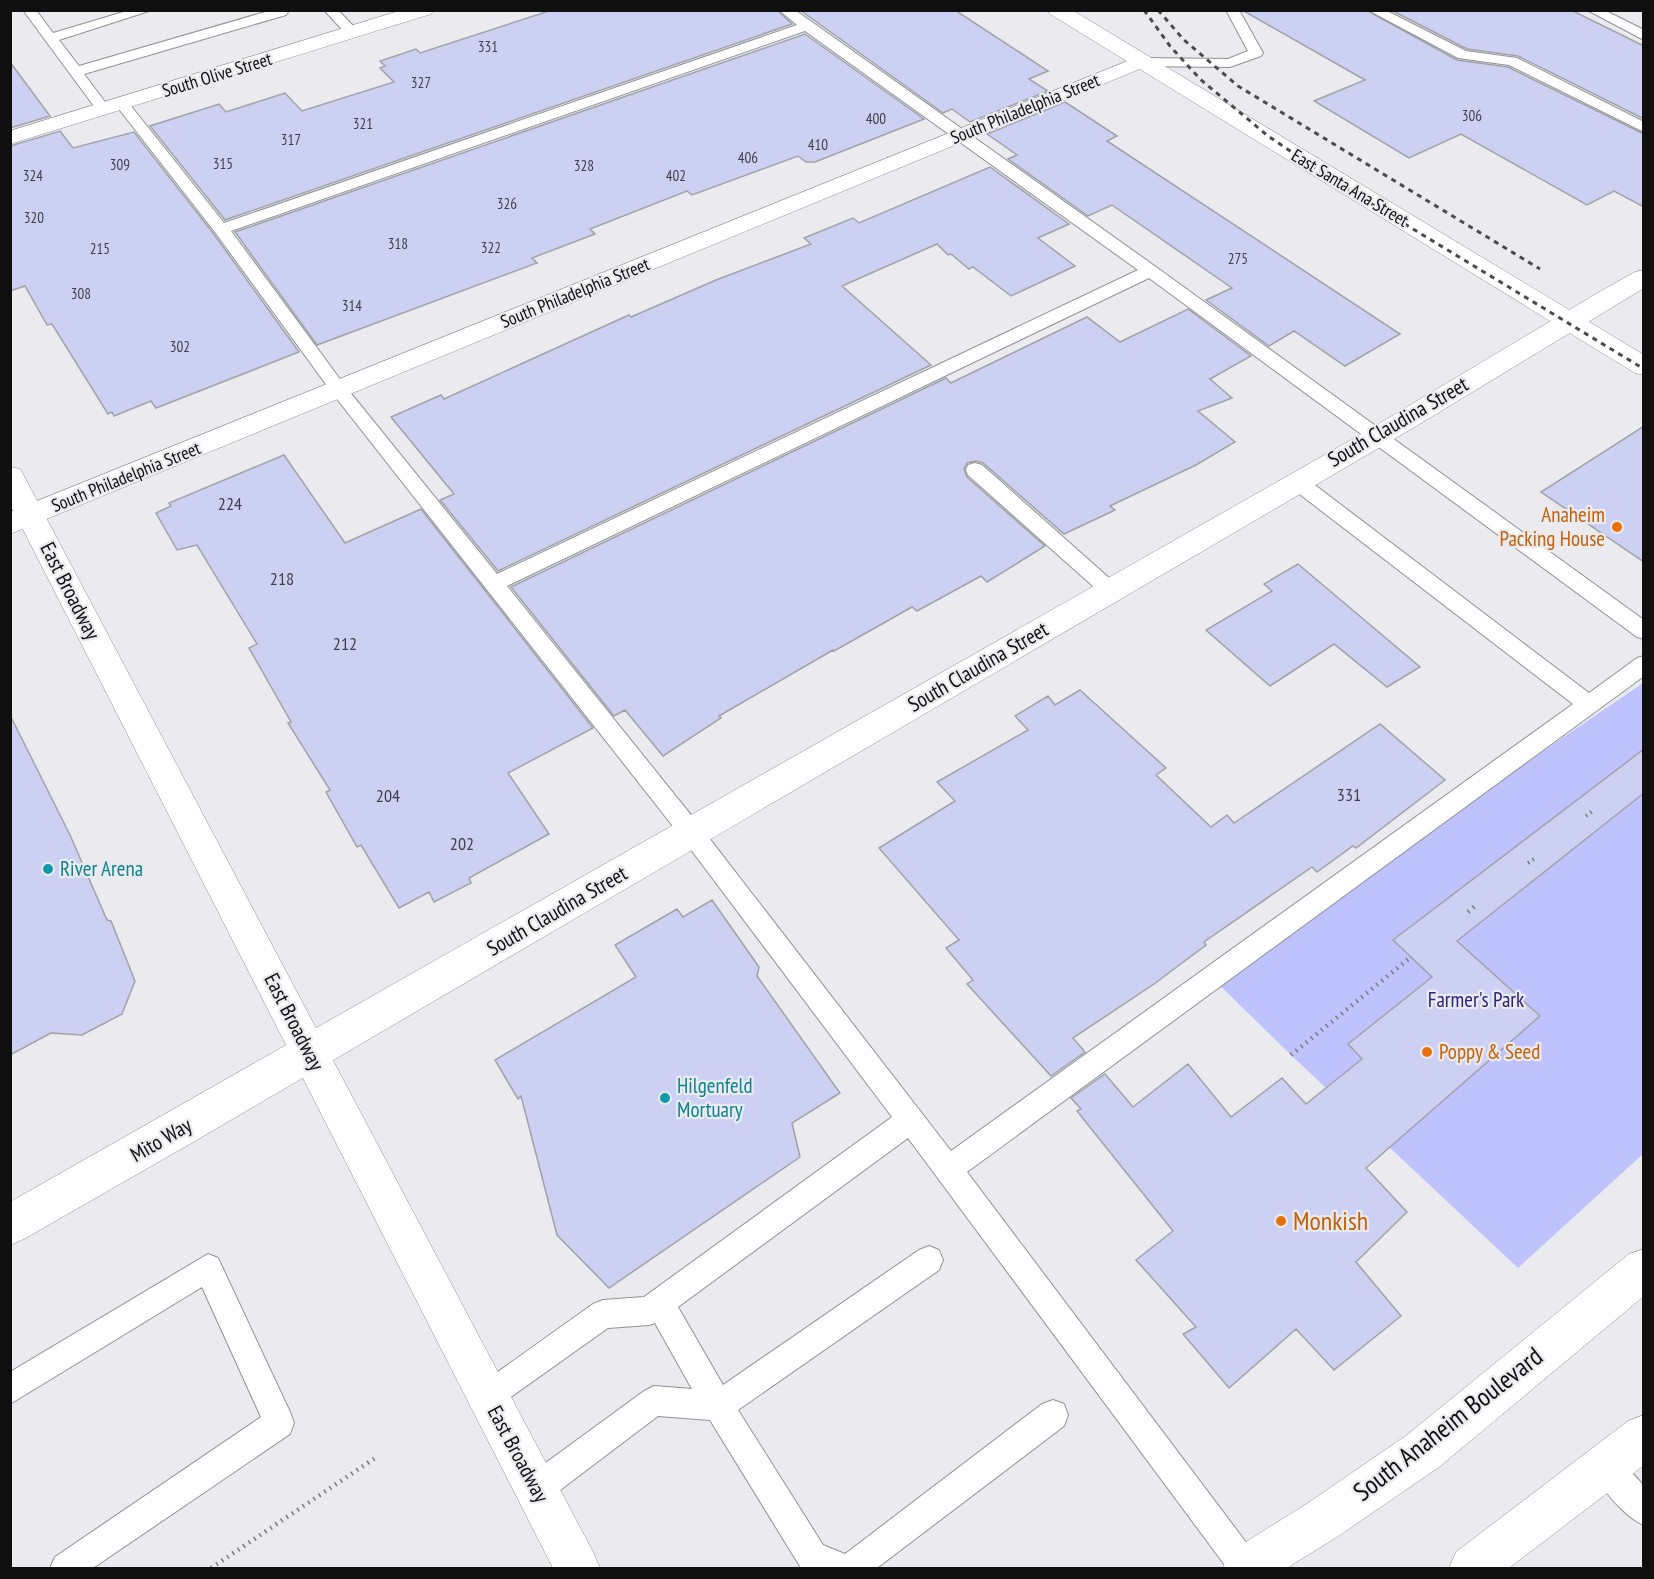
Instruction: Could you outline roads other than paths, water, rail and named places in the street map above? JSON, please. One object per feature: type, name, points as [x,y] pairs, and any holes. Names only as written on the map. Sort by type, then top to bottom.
[{"type":"street","name":"South Olive Street","points":[[10,138],[424,10]]},
{"type":"street","name":"East Santa Ana Street","points":[[1057,10],[1644,367]]},
{"type":"street","name":"South Philadelphia Street","points":[[21,520],[1140,62]]},
{"type":"street","name":"South Claudina Street","points":[[311,1055],[1296,481],[1378,436],[1568,320],[1644,277]]},
{"type":"street","name":"East Broadway","points":[[10,476],[21,520],[311,1055],[578,1569]]},
{"type":"street","name":"Mito Way","points":[[10,1225],[311,1055]]},
{"type":"street","name":"South Anaheim Boulevard","points":[[1246,1568],[1324,1519],[1423,1451],[1644,1269]]},
{"type":"street","points":[[1472,1569],[1644,1437]]},
{"type":"lane","points":[[29,10],[75,72],[113,107],[221,229],[339,390],[691,832],[948,1169],[1246,1568]]},
{"type":"lane","points":[[50,38],[146,10]]},
{"type":"lane","points":[[330,10],[353,33]]},
{"type":"lane","points":[[784,10],[1150,271],[1644,631]]},
{"type":"lane","points":[[1140,62],[1230,63],[1256,53],[1232,10]]},
{"type":"lane","points":[[1374,10],[1462,55],[1512,61],[1644,128]]},
{"type":"lane","points":[[1593,10],[1644,36]]},
{"type":"lane","points":[[75,72],[281,12]]},
{"type":"lane","points":[[221,229],[806,26]]},
{"type":"lane","points":[[493,584],[1150,271]]},
{"type":"lane","points":[[975,470],[1110,590]]},
{"type":"lane","points":[[1296,481],[1588,704]]},
{"type":"lane","points":[[948,1169],[1644,664]]},
{"type":"lane","points":[[488,1396],[603,1314],[650,1311],[910,1120]]},
{"type":"lane","points":[[536,1489],[654,1401],[718,1406],[929,1260]]},
{"type":"lane","points":[[10,1389],[208,1268],[279,1423],[66,1569]]},
{"type":"lane","points":[[660,1303],[718,1406],[812,1557],[841,1569]]},
{"type":"lane","points":[[852,1569],[1053,1415]]},
{"type":"lane","points":[[1605,1466],[1644,1510]]},
{"type":"railway","points":[[1144,10],[1170,46],[1200,79],[1268,136],[1342,186],[1644,369]]},
{"type":"railway","points":[[1158,10],[1184,40],[1238,86],[1540,269]]},
{"type":"place","name":"Anaheim Packing House","points":[[1617,527]]},
{"type":"place","name":"River Arena","points":[[48,869]]},
{"type":"place","name":"Poppy & Seed","points":[[1427,1052]]},
{"type":"place","name":"Hilgenfeld Mortuary","points":[[665,1098]]},
{"type":"place","name":"Monkish","points":[[1281,1221]]},
{"type":"park label","name":"Farmer's Park","points":[[1476,1000]]}]
